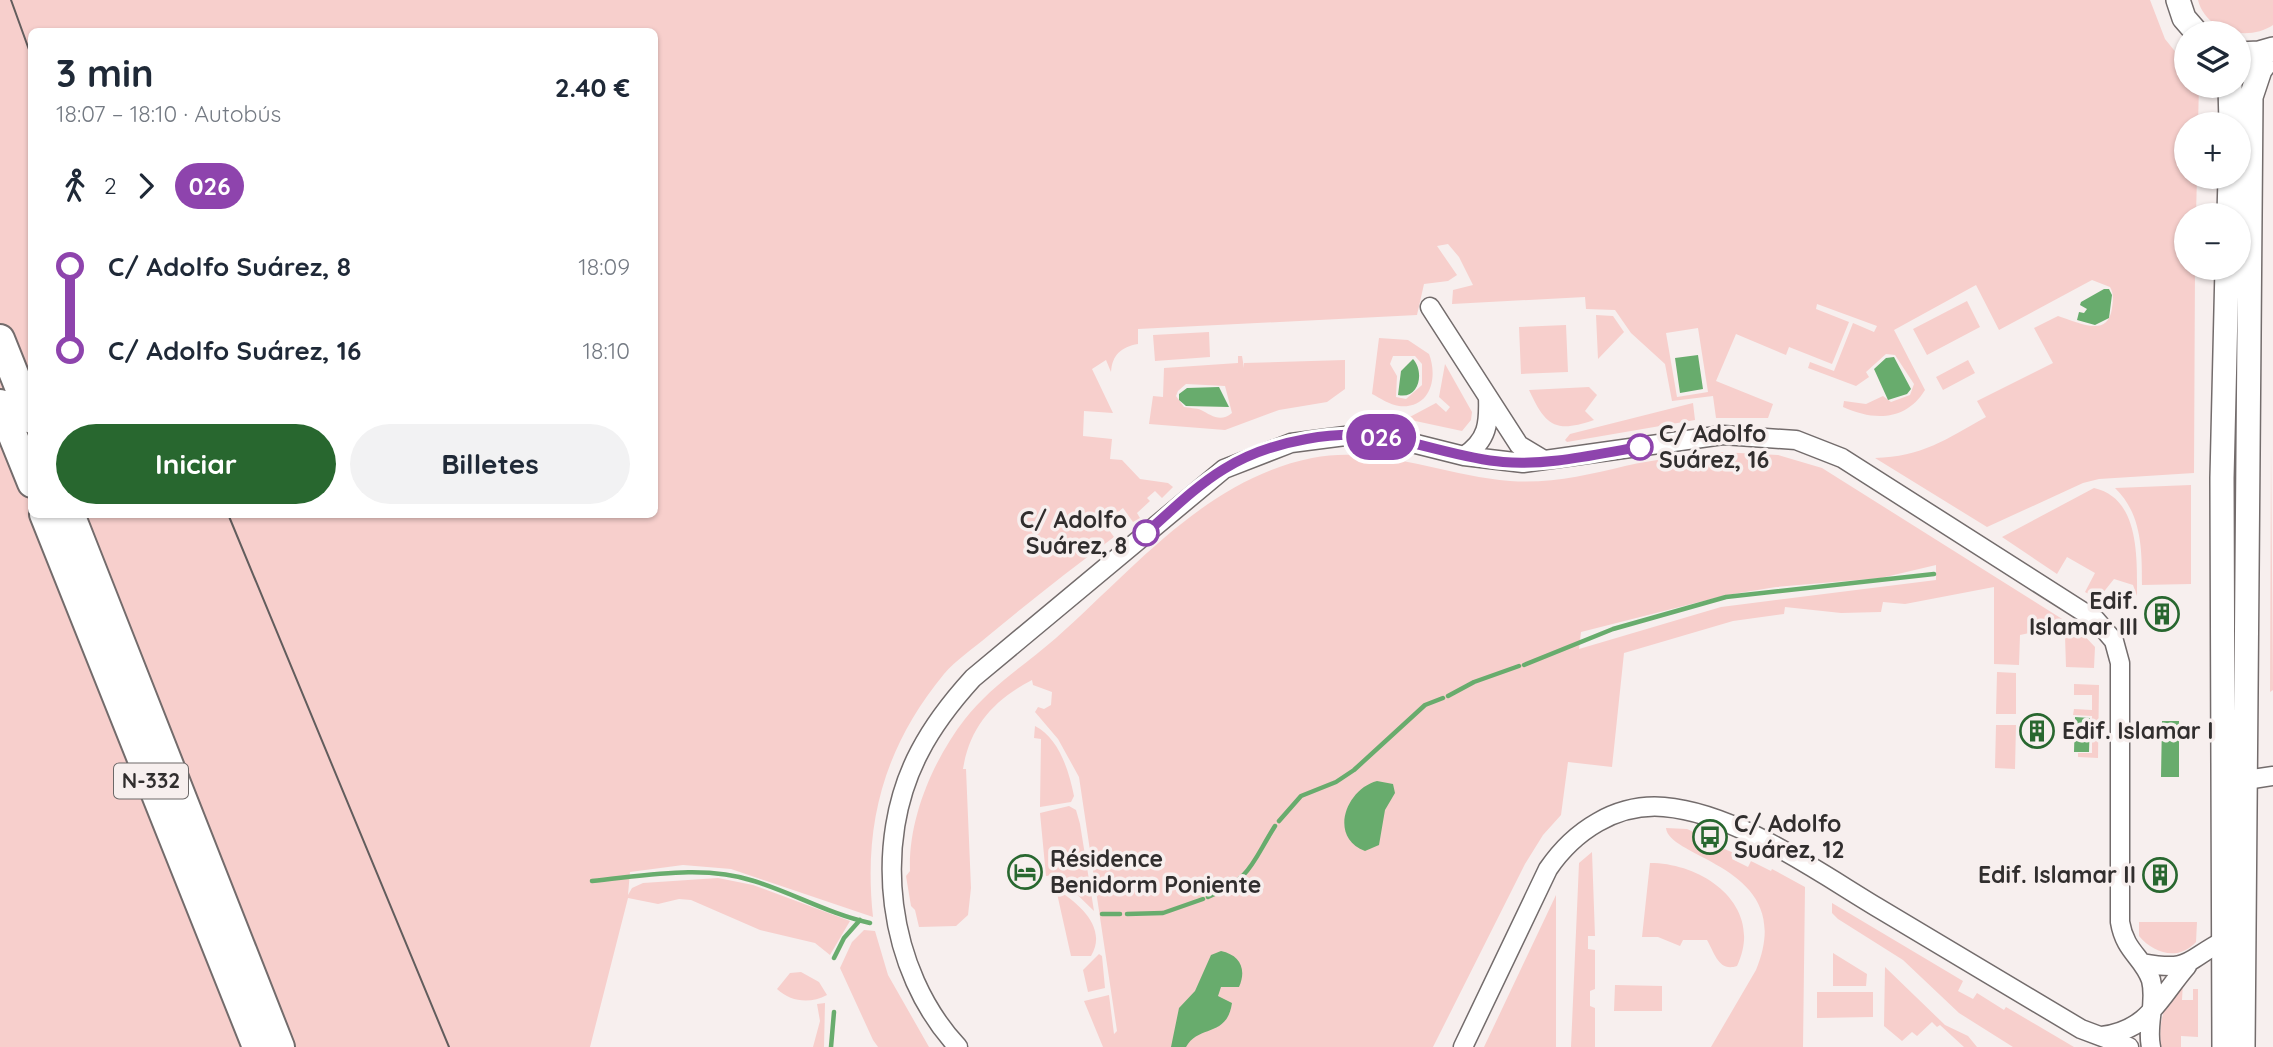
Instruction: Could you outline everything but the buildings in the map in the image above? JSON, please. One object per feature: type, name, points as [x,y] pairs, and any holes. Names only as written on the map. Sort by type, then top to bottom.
[{"type":"highway","points":[[0,339],[28,409]]},
{"type":"highway","points":[[0,404],[28,473]]},
{"type":"highway","name":"N-332","points":[[46,518],[257,1047]]},
{"type":"highway","name":"N-332","points":[[72,518],[280,1047]]},
{"type":"main road","points":[[2178,0],[2187,21]]},
{"type":"main road","points":[[2251,53],[2273,51]]},
{"type":"main road","points":[[2243,1047],[2251,97],[2260,70],[2273,51]]},
{"type":"main road","points":[[2224,1047],[2222,478],[2228,280]]},
{"type":"street","points":[[1430,307],[1519,445],[1544,460]]},
{"type":"street","points":[[1464,456],[1477,447],[1485,436],[1489,423],[1488,397]]},
{"type":"street","points":[[958,1047],[943,1031],[912,976],[898,931],[892,863],[903,793],[919,752],[950,703],[973,678],[1224,469],[1291,443],[1353,435],[1392,438],[1464,456],[1502,462],[1544,460],[1723,435],[1797,440],[1842,458],[2096,620],[2114,641],[2120,663],[2119,915],[2123,939],[2130,952],[2142,962],[2151,981],[2152,1013],[2148,1035],[2151,1047]]},
{"type":"street","points":[[2246,780],[2273,776]]},
{"type":"street","points":[[1463,1047],[1548,869],[1559,853],[1571,840],[1607,817],[1628,810],[1659,807],[1699,814],[1760,840],[2097,1037],[2129,1047]]},
{"type":"street","points":[[2097,1037],[2122,1034],[2152,1013],[2187,965],[2225,940]]},
{"type":"street","points":[[2142,962],[2174,967],[2187,965]]},
{"type":"shaded area","points":[[0,0],[2150,0],[2165,39],[2174,50],[2174,98],[2199,98],[2198,112],[2174,112],[2174,189],[2197,189],[2196,203],[2174,203],[2174,280],[2195,280],[2194,473],[2099,479],[2083,483],[1987,527],[1875,458],[1920,450],[1959,433],[1986,417],[1977,401],[2053,363],[2034,328],[2058,316],[2091,326],[2105,323],[2112,308],[2112,292],[2110,287],[2092,280],[1999,330],[1976,285],[1894,330],[1925,390],[1909,408],[1899,413],[1878,416],[1843,407],[1844,401],[1866,404],[1883,396],[1891,402],[1910,395],[1914,384],[1895,355],[1886,354],[1866,372],[1869,377],[1856,386],[1808,368],[1810,362],[1834,371],[1853,323],[1874,332],[1877,326],[1817,304],[1816,309],[1849,322],[1832,364],[1789,347],[1786,355],[1736,334],[1716,381],[1773,404],[1768,418],[1716,418],[1713,396],[1672,401],[1665,364],[1631,333],[1615,310],[1586,309],[1585,297],[1452,304],[1453,290],[1473,285],[1459,257],[1448,244],[1437,246],[1457,275],[1448,281],[1424,284],[1417,315],[1138,329],[1138,344],[1118,353],[1111,372],[1106,360],[1092,369],[1113,413],[1084,411],[1083,436],[1112,439],[1110,459],[1122,460],[1140,479],[1168,483],[1173,487],[1162,498],[1155,491],[1147,498],[1150,501],[1137,513],[1140,518],[1133,522],[1123,508],[1104,523],[1114,537],[960,659],[944,674],[923,702],[893,758],[875,818],[871,850],[873,917],[731,869],[683,865],[630,872],[628,895],[632,888],[643,883],[718,878],[753,885],[850,921],[830,955],[815,943],[760,930],[691,900],[679,899],[658,904],[628,898],[590,1047],[0,1047]],"holes":[[[1698,328],[1708,392],[1677,397],[1666,333]]]},
{"type":"shaded area","points":[[2198,0],[2273,0],[2273,25],[2251,33],[2251,21],[2212,21],[2202,11]]},
{"type":"shaded area","points":[[2104,289],[2109,289],[2112,295],[2109,318],[2095,325],[2077,320],[2079,312],[2084,313],[2087,309],[2080,305],[2081,302]]},
{"type":"shaded area","points":[[1967,301],[1980,327],[1927,355],[1913,329]]},
{"type":"shaded area","points":[[1596,315],[1613,316],[1624,332],[1598,359]]},
{"type":"shaded area","points":[[1566,325],[1568,372],[1521,374],[1519,327]]},
{"type":"shaded area","points":[[1209,332],[1210,357],[1155,361],[1153,335]]},
{"type":"shaded area","points":[[1379,338],[1408,340],[1429,354],[1432,381],[1425,397],[1418,402],[1410,406],[1399,406],[1372,394]],"holes":[[[1393,356],[1415,356],[1422,364],[1422,385],[1406,399],[1396,397],[1397,376],[1390,364]]]},
{"type":"shaded area","points":[[1698,355],[1703,389],[1680,393],[1675,358]]},
{"type":"shaded area","points":[[1238,356],[1242,356],[1244,368],[1244,363],[1345,360],[1345,389],[1327,402],[1279,410],[1225,430],[1149,424],[1153,396],[1163,397],[1164,368],[1238,363]],"holes":[[[1186,384],[1225,386],[1232,413],[1224,417],[1184,407],[1176,396]]]},
{"type":"shaded area","points":[[1894,357],[1911,389],[1907,394],[1888,400],[1874,369],[1886,358]]},
{"type":"shaded area","points":[[1413,359],[1419,371],[1418,384],[1411,393],[1398,395],[1401,371]]},
{"type":"shaded area","points":[[1968,360],[1975,373],[1943,390],[1936,377]]},
{"type":"shaded area","points":[[1445,364],[1472,412],[1471,420],[1462,431],[1406,419],[1436,403],[1446,412],[1450,407],[1439,397]]},
{"type":"shaded area","points":[[1219,387],[1229,407],[1186,406],[1179,400],[1179,394],[1187,388]]},
{"type":"shaded area","points":[[1589,387],[1597,395],[1585,411],[1594,420],[1570,426],[1554,424],[1547,419],[1529,390]]},
{"type":"shaded area","points":[[1693,403],[1695,420],[1567,442],[1565,440],[1570,434]]},
{"type":"shaded area","points":[[2271,447],[2273,690],[2270,692]]},
{"type":"shaded area","points":[[1719,452],[1778,455],[1822,468],[2078,629],[2095,647],[2094,668],[2066,667],[2065,635],[2034,632],[2020,635],[2019,665],[1994,664],[1994,587],[1905,604],[1883,602],[1881,612],[1841,613],[1785,607],[1784,614],[1733,621],[1624,653],[1612,767],[1568,762],[1561,815],[1543,835],[1525,864],[1433,1047],[1103,1047],[1084,1001],[1109,995],[1114,1034],[1117,1031],[1079,777],[1058,739],[1035,712],[1038,707],[1044,709],[1051,705],[1052,692],[1033,685],[1032,680],[1006,696],[986,716],[966,754],[963,769],[966,769],[971,888],[968,915],[956,926],[919,927],[915,910],[911,906],[906,876],[910,871],[913,831],[933,771],[953,735],[975,707],[997,686],[1056,638],[1173,530],[1238,485],[1274,469],[1312,458],[1337,455],[1387,458],[1485,478],[1525,482],[1569,478],[1648,461]],"holes":[[[1936,565],[1936,580],[1721,607],[1579,649],[1581,632],[1727,595],[1776,587],[1881,578]]]},
{"type":"shaded area","points":[[2191,485],[2191,584],[2142,585],[2139,533],[2131,509],[2115,488]]},
{"type":"shaded area","points":[[2094,488],[2109,494],[2120,504],[2128,517],[2136,548],[2137,596],[2133,585],[2114,579],[2098,599],[2085,592],[2095,573],[2067,557],[2057,574],[2002,537]]},
{"type":"shaded area","points":[[1997,672],[2016,673],[2016,714],[1996,714]]},
{"type":"shaded area","points":[[2074,684],[2099,685],[2098,758],[2078,757],[2078,753],[2092,753],[2092,716],[2073,715],[2074,709],[2092,710],[2092,695],[2074,695]]},
{"type":"shaded area","points":[[2075,717],[2090,718],[2089,752],[2074,752]]},
{"type":"shaded area","points":[[2162,721],[2179,721],[2179,777],[2161,777]]},
{"type":"shaded area","points":[[1996,725],[2016,725],[2015,769],[1995,768]]},
{"type":"shaded area","points":[[1035,726],[1051,738],[1062,756],[1074,796],[1071,802],[1040,807],[1041,739],[1034,738]]},
{"type":"shaded area","points":[[1377,781],[1393,784],[1395,793],[1385,810],[1379,845],[1365,851],[1354,844],[1344,825],[1350,803],[1357,793]]},
{"type":"shaded area","points":[[1069,806],[1076,810],[1080,824],[1094,911],[1057,875],[1046,876],[1040,813]]},
{"type":"shaded area","points":[[1666,828],[1687,829],[1723,845],[1722,848],[1734,853],[1732,859],[1748,867],[1751,861],[1805,887],[1803,1047],[1711,1047],[1756,970],[1765,935],[1760,908],[1747,888],[1728,872],[1672,839]]},
{"type":"shaded area","points":[[1592,852],[1595,936],[1588,936],[1588,949],[1595,950],[1595,989],[1590,991],[1590,1006],[1595,1008],[1595,1047],[1571,1047],[1579,863]]},
{"type":"shaded area","points":[[1650,863],[1691,871],[1725,892],[1736,907],[1743,925],[1744,945],[1737,966],[1722,964],[1707,940],[1683,940],[1680,946],[1658,937],[1642,937]]},
{"type":"shaded area","points":[[1056,889],[1082,909],[1093,926],[1096,936],[1091,956],[1071,956]]},
{"type":"shaded area","points":[[1556,895],[1556,1047],[1484,1047]]},
{"type":"shaded area","points":[[1832,903],[1963,981],[1958,991],[1973,999],[1977,993],[2004,1010],[2006,1007],[2074,1047],[2013,1047],[1959,1013],[1903,960],[1838,919],[1832,913]]},
{"type":"shaded area","points":[[2139,922],[2197,922],[2196,942],[2182,952],[2159,951],[2139,936]]},
{"type":"shaded area","points":[[864,930],[875,931],[888,975],[929,1047],[878,1047],[873,1040],[840,968],[852,942]]},
{"type":"shaded area","points":[[1221,951],[1237,959],[1242,969],[1239,987],[1221,987],[1218,996],[1232,1003],[1229,1014],[1219,1026],[1198,1035],[1186,1047],[1171,1047],[1179,1008],[1195,991],[1211,955]]},
{"type":"shaded area","points":[[1833,953],[1867,974],[1866,986],[1833,986]]},
{"type":"shaded area","points":[[1099,954],[1102,956],[1105,988],[1088,992],[1083,970]]},
{"type":"shaded area","points":[[1885,967],[1945,1025],[1968,1036],[1977,1047],[1964,1047],[1940,1025],[1937,1027],[1932,1022],[1917,1036],[1912,1032],[1902,1041],[1884,1026]]},
{"type":"shaded area","points":[[801,972],[819,982],[827,995],[814,1000],[801,1000],[788,997],[777,989],[790,973]]},
{"type":"shaded area","points":[[2183,982],[2182,1000],[2193,1000],[2193,989],[2198,989],[2198,1037],[2181,1036],[2181,1047],[2161,1047],[2160,1028],[2164,1012],[2171,997]]},
{"type":"shaded area","points":[[1615,985],[1662,986],[1662,1011],[1614,1011]]},
{"type":"shaded area","points":[[1817,992],[1873,992],[1873,1017],[1817,1018]]},
{"type":"shaded area","points":[[825,1003],[824,1047],[813,1047],[820,1021],[817,1004]]},
{"type":"waterway","points":[[1524,665],[1613,629],[1726,597],[1934,574]]},
{"type":"waterway","points":[[1448,696],[1474,682],[1519,666]]},
{"type":"waterway","points":[[1279,821],[1301,796],[1336,782],[1354,770],[1425,705],[1443,698]]},
{"type":"waterway","points":[[1208,897],[1234,883],[1249,869],[1275,826]]},
{"type":"waterway","points":[[592,881],[694,872],[735,876],[870,923]]},
{"type":"waterway","points":[[1127,914],[1163,913],[1203,899]]},
{"type":"waterway","points":[[1102,914],[1120,914]]},
{"type":"waterway","points":[[834,958],[844,938],[860,920]]},
{"type":"waterway","points":[[831,1047],[834,1012]]},
{"type":"tram line","points":[[11,0],[28,47]]},
{"type":"tram line","points":[[230,518],[449,1047]]},
{"type":"bus line","name":"026","points":[[1146,533],[1224,469],[1270,449],[1315,438],[1353,435],[1392,438],[1464,456],[1523,463],[1640,447]]},
{"type":"place","name":"C/ Adolfo Suárez, 16","points":[[1640,447]]},
{"type":"place","name":"C/ Adolfo Suárez, 8","points":[[1146,533]]},
{"type":"place","name":"Edif. Islamar III","points":[[2162,614]]},
{"type":"place","name":"Edif. Islamar I","points":[[2037,731]]},
{"type":"place","name":"C/ Adolfo Suárez, 12","points":[[1710,837]]},
{"type":"place","name":"Résidence Benidorm Poniente","points":[[1025,872]]},
{"type":"place","name":"Edif. Islamar II","points":[[2160,875]]}]
